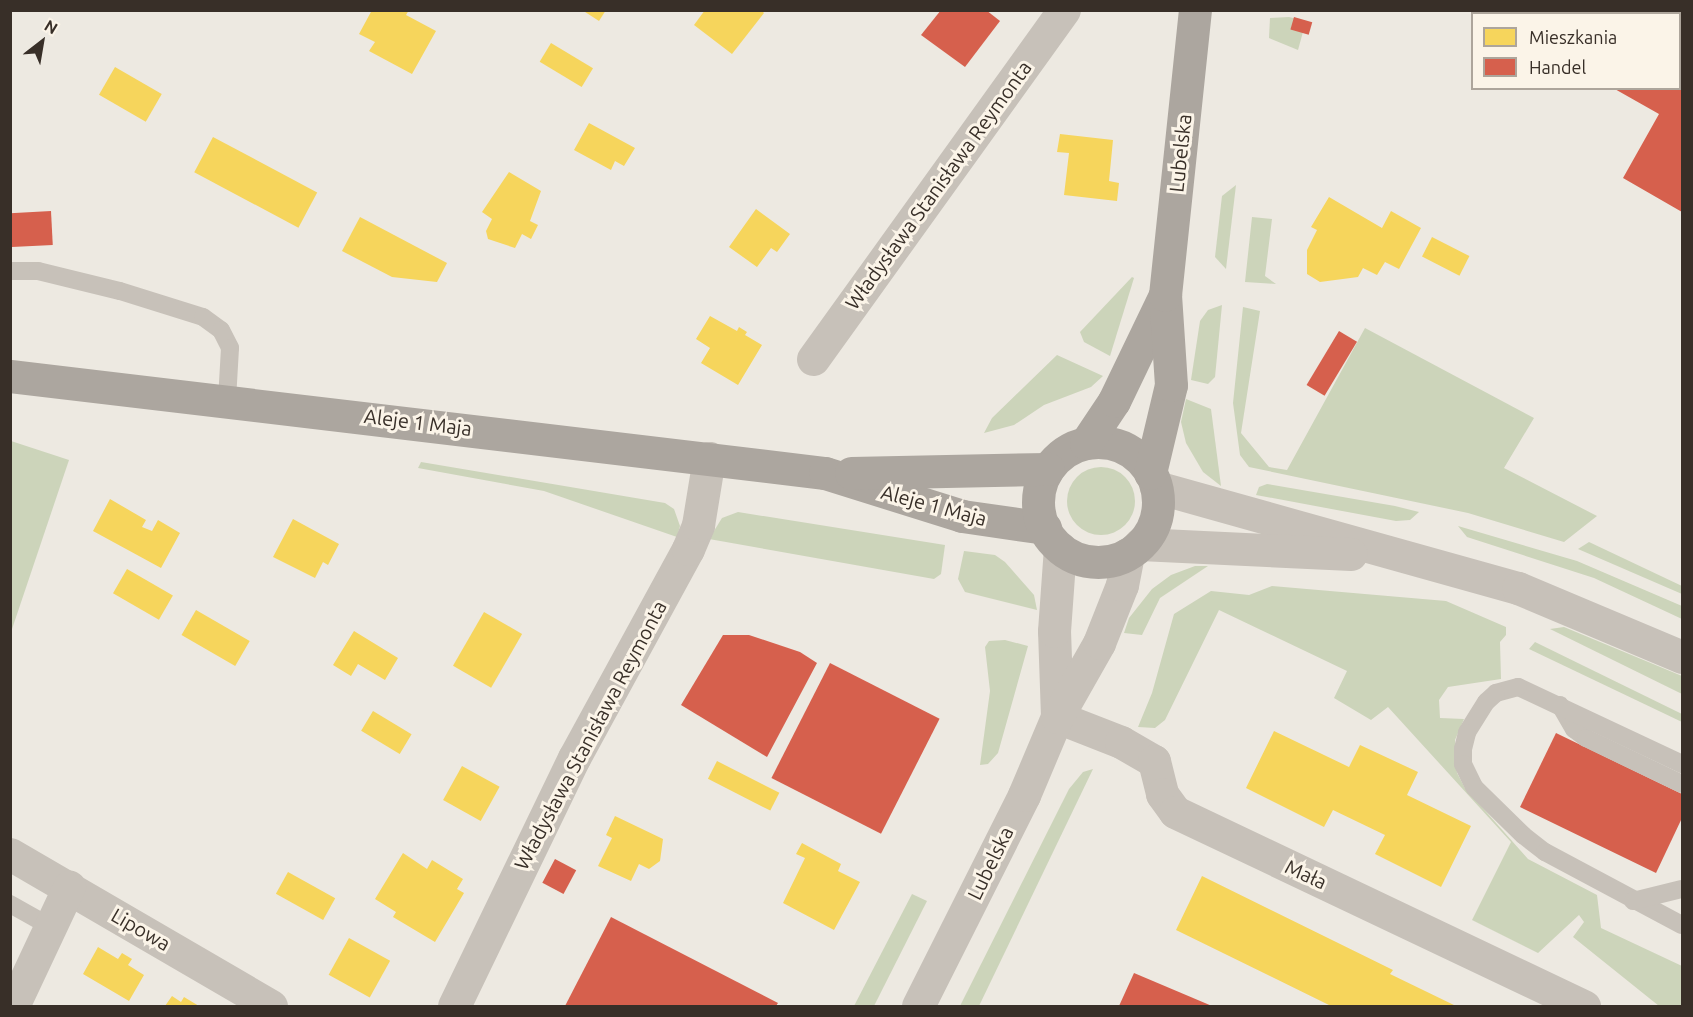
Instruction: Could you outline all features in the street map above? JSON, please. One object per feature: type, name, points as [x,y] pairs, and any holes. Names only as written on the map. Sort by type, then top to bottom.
[{"type":"main road","name":"Lubelska","points":[[1153,480],[1171,385],[1165,295],[1195,10]]},
{"type":"main road","name":"Lubelska","points":[[1086,443],[1114,401],[1165,295]]},
{"type":"main road","name":"Aleje 1 Maja","points":[[10,376],[227,400],[825,474],[1048,469]]},
{"type":"main road","points":[[1086,443],[1123,448],[1153,480],[1155,522],[1134,549],[1096,561],[1077,558],[1052,538],[1038,502],[1048,469],[1068,450],[1086,443]]},
{"type":"main road","name":"Aleje 1 Maja","points":[[825,474],[962,516],[1052,538]]},
{"type":"street","name":"Władysława Stanisława Reymonta","points":[[813,359],[1064,10]]},
{"type":"street","name":"Władysława Stanisława Reymonta","points":[[454,1006],[564,776],[688,549],[698,525],[709,458]]},
{"type":"street","points":[[1153,480],[1395,556],[1528,591],[1683,657]]},
{"type":"street","name":"Lubelska","points":[[1052,538],[1057,717]]},
{"type":"street","points":[[1134,549],[1395,556]]},
{"type":"street","name":"Lubelska","points":[[918,1006],[1024,795],[1057,717],[1099,643],[1134,549]]},
{"type":"street","name":"Mała","points":[[1057,717],[1121,742],[1154,761],[1162,794],[1175,812],[1584,1006]]},
{"type":"street","name":"Lipowa","points":[[10,854],[271,1006]]},
{"type":"street","points":[[13,1006],[69,887]]},
{"type":"lane","points":[[10,271],[38,271],[120,291],[203,317],[221,330],[230,348],[227,400]]},
{"type":"lane","points":[[1683,764],[1518,687],[1496,693],[1467,733],[1463,764],[1467,776],[1505,820],[1545,852],[1633,901],[1683,925]]},
{"type":"lane","points":[[1560,705],[1574,729],[1586,738],[1683,784]]},
{"type":"lane","points":[[1633,901],[1683,889]]},
{"type":"lane","points":[[12,907],[51,927]]},
{"type":"lane","points":[[1660,914],[1683,910]]},
{"type":"green space","points":[[1289,17],[1306,21],[1298,50],[1269,38],[1270,18]]},
{"type":"green space","points":[[1236,185],[1226,269],[1215,257],[1222,196]]},
{"type":"green space","points":[[1252,217],[1272,219],[1265,276],[1276,284],[1245,282]]},
{"type":"green space","points":[[1132,277],[1134,278],[1110,356],[1084,342],[1080,332]]},
{"type":"green space","points":[[1222,305],[1215,377],[1208,384],[1191,380],[1200,321],[1208,310]]},
{"type":"green space","points":[[1243,307],[1260,311],[1241,433],[1269,467],[1287,470],[1365,328],[1534,418],[1504,468],[1597,516],[1564,542],[1468,513],[1249,467],[1240,455],[1233,403]]},
{"type":"green space","points":[[1057,355],[1103,376],[1091,387],[1044,405],[1014,425],[984,433],[992,418]]},
{"type":"green space","points":[[1186,399],[1211,409],[1221,486],[1203,472],[1186,443],[1181,422]]},
{"type":"green space","points":[[10,441],[69,460],[11,632]]},
{"type":"green space","points":[[421,462],[665,503],[674,509],[680,526],[677,537],[544,491],[418,468]]},
{"type":"green space","points":[[1101,467],[1114,470],[1125,477],[1132,488],[1135,501],[1132,514],[1125,525],[1114,532],[1101,535],[1088,532],[1077,525],[1070,514],[1067,501],[1070,488],[1077,477],[1088,470]]},
{"type":"green space","points":[[1267,484],[1419,512],[1410,520],[1396,521],[1256,495],[1259,487]]},
{"type":"green space","points":[[738,512],[945,545],[941,574],[934,579],[709,539],[722,518]]},
{"type":"green space","points":[[1458,526],[1577,561],[1682,606],[1682,619],[1594,578],[1467,537]]},
{"type":"green space","points":[[1589,542],[1682,586],[1682,594],[1578,549]]},
{"type":"green space","points":[[964,551],[995,555],[1005,562],[1034,595],[1037,610],[965,592],[958,579]]},
{"type":"green space","points":[[1195,566],[1208,566],[1160,598],[1142,635],[1124,633],[1129,618],[1152,589],[1171,575]]},
{"type":"green space","points":[[1272,586],[1446,601],[1506,627],[1506,635],[1500,642],[1501,679],[1448,687],[1439,700],[1440,718],[1464,719],[1455,740],[1457,773],[1465,788],[1528,859],[1597,895],[1601,928],[1682,966],[1682,1006],[1659,1006],[1573,937],[1584,922],[1579,915],[1538,953],[1472,920],[1511,842],[1388,707],[1371,720],[1334,698],[1347,671],[1219,610],[1165,720],[1155,728],[1138,727],[1152,693],[1174,614],[1211,591],[1249,595]]},
{"type":"green space","points":[[1564,627],[1682,676],[1682,694],[1550,629]]},
{"type":"green space","points":[[1005,640],[1028,646],[998,753],[988,764],[980,765],[990,691],[985,647],[989,641]]},
{"type":"green space","points":[[1535,642],[1682,714],[1682,722],[1529,649]]},
{"type":"green space","points":[[1093,769],[979,1006],[960,1006],[1069,789],[1083,772]]},
{"type":"green space","points":[[912,894],[927,901],[874,1006],[854,1006]]},
{"type":"building: Mieszkania","points":[[372,10],[409,10],[406,15],[436,31],[412,74],[369,51],[375,42],[359,34]]},
{"type":"building: Mieszkania","points":[[582,10],[606,10],[599,21]]},
{"type":"building: Mieszkania","points":[[705,10],[761,10],[764,13],[732,54],[694,25]]},
{"type":"building: Mieszkania","points":[[551,43],[593,68],[582,87],[540,62]]},
{"type":"building: Mieszkania","points":[[115,67],[162,94],[146,122],[99,95]]},
{"type":"building: Mieszkania","points":[[589,123],[635,148],[624,166],[615,161],[611,170],[574,150]]},
{"type":"building: Mieszkania","points":[[1060,134],[1113,140],[1109,181],[1119,183],[1117,201],[1064,195],[1069,153],[1057,152]]},
{"type":"building: Mieszkania","points":[[213,137],[317,192],[298,228],[194,172]]},
{"type":"building: Mieszkania","points":[[509,172],[541,191],[530,221],[538,225],[531,239],[522,234],[515,248],[488,239],[486,231],[492,219],[482,212]]},
{"type":"building: Mieszkania","points":[[1329,197],[1382,228],[1391,211],[1421,228],[1399,269],[1385,262],[1377,275],[1363,268],[1358,277],[1320,282],[1307,274],[1307,250],[1317,230],[1311,227]]},
{"type":"building: Mieszkania","points":[[756,209],[790,234],[777,252],[771,248],[757,267],[729,247]]},
{"type":"building: Mieszkania","points":[[360,217],[447,263],[437,282],[392,277],[342,251]]},
{"type":"building: Mieszkania","points":[[1432,237],[1469,256],[1459,276],[1422,257]]},
{"type":"building: Mieszkania","points":[[710,316],[737,331],[739,327],[747,332],[745,335],[762,345],[738,385],[701,363],[710,348],[696,339]]},
{"type":"building: Mieszkania","points":[[110,499],[146,520],[142,527],[152,531],[158,520],[180,533],[161,568],[93,531]]},
{"type":"building: Mieszkania","points":[[293,519],[339,544],[328,565],[323,562],[315,578],[273,557]]},
{"type":"building: Mieszkania","points":[[127,569],[173,596],[159,620],[113,593]]},
{"type":"building: Mieszkania","points":[[196,610],[250,641],[235,666],[182,635]]},
{"type":"building: Mieszkania","points":[[484,612],[522,634],[491,688],[453,666]]},
{"type":"building: Mieszkania","points":[[354,631],[398,658],[385,680],[358,664],[351,676],[333,665]]},
{"type":"building: Mieszkania","points":[[373,711],[412,734],[400,754],[361,731]]},
{"type":"building: Mieszkania","points":[[1274,731],[1349,767],[1360,745],[1418,772],[1407,795],[1471,826],[1441,887],[1375,854],[1385,835],[1333,810],[1324,827],[1246,788]]},
{"type":"building: Mieszkania","points":[[717,761],[779,793],[770,811],[708,779]]},
{"type":"building: Mieszkania","points":[[462,766],[500,787],[481,821],[443,800]]},
{"type":"building: Mieszkania","points":[[615,816],[663,839],[660,861],[649,869],[639,864],[631,881],[598,866],[612,838],[606,835]]},
{"type":"building: Mieszkania","points":[[802,843],[841,864],[838,871],[860,882],[834,930],[783,903],[805,858],[796,854]]},
{"type":"building: Mieszkania","points":[[403,853],[427,869],[432,860],[463,879],[457,889],[464,893],[435,942],[393,917],[396,912],[375,899]]},
{"type":"building: Mieszkania","points":[[288,872],[335,898],[323,920],[276,894]]},
{"type":"building: Mieszkania","points":[[1202,876],[1393,970],[1390,974],[1456,1006],[1331,1006],[1176,930]]},
{"type":"building: Mieszkania","points":[[349,938],[390,961],[370,998],[329,975]]},
{"type":"building: Mieszkania","points":[[98,947],[118,959],[122,953],[132,959],[128,965],[144,975],[129,1001],[83,974]]},
{"type":"building: Mieszkania","points":[[172,996],[181,1002],[184,997],[199,1006],[165,1006]]},
{"type":"building: Handel","points":[[941,10],[986,10],[1000,21],[965,67],[921,35]]},
{"type":"building: Handel","points":[[1475,10],[1682,10],[1682,212],[1623,178],[1659,114],[1617,90],[1681,90],[1681,12]]},
{"type":"building: Handel","points":[[1294,17],[1312,22],[1309,35],[1290,29]]},
{"type":"building: Handel","points":[[51,211],[53,245],[12,247],[10,213]]},
{"type":"building: Handel","points":[[1339,331],[1357,342],[1325,396],[1307,385]]},
{"type":"building: Handel","points":[[723,635],[749,635],[800,652],[817,663],[767,757],[681,705]]},
{"type":"building: Handel","points":[[830,663],[940,719],[881,834],[771,778]]},
{"type":"building: Handel","points":[[1556,733],[1682,794],[1682,818],[1656,873],[1520,807]]},
{"type":"building: Handel","points":[[555,859],[576,870],[564,894],[542,883]]},
{"type":"building: Handel","points":[[611,917],[778,1003],[776,1006],[565,1006]]},
{"type":"building: Handel","points":[[1134,973],[1212,1006],[1119,1006]]}]
